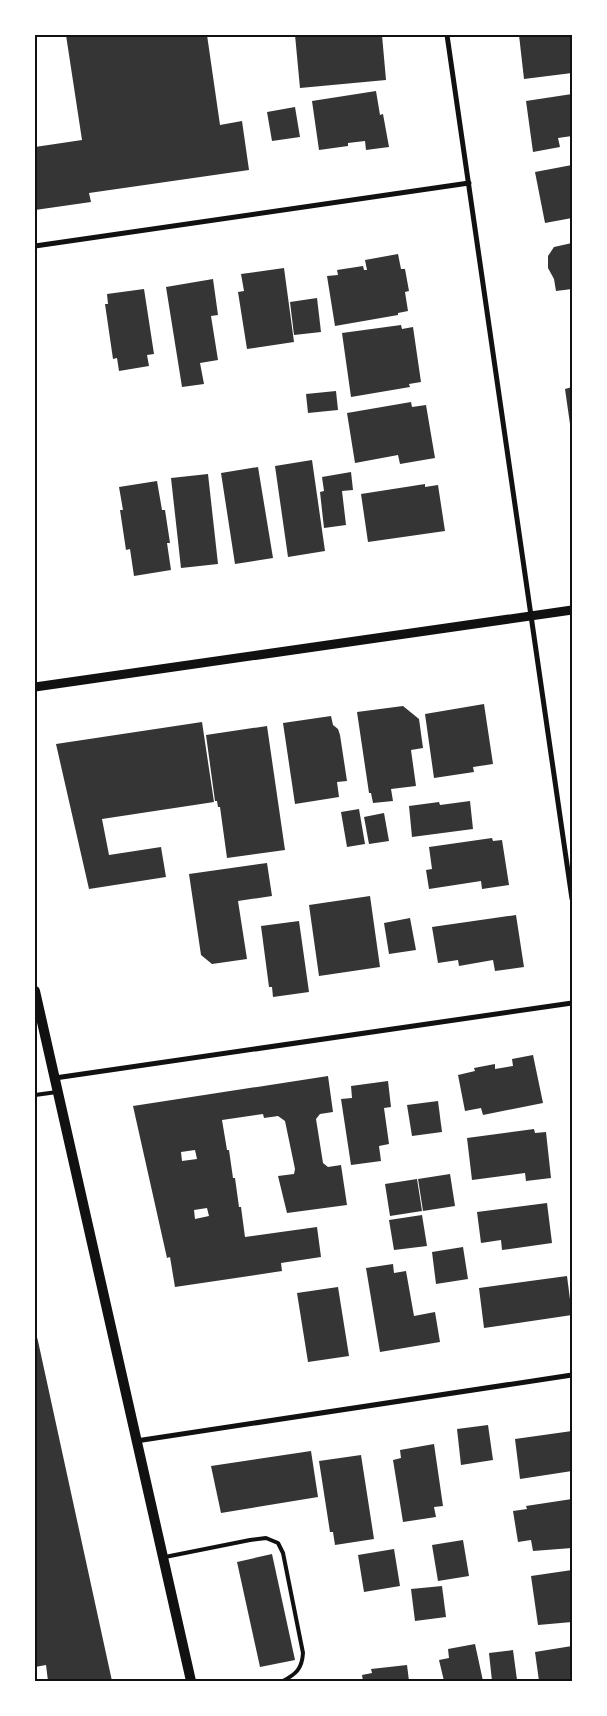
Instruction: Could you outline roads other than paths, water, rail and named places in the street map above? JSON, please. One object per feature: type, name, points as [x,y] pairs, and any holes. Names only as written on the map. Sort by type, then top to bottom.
[{"type":"main road","points":[[35,991],[191,1681]]},
{"type":"street","points":[[447,35],[572,899]]},
{"type":"street","points":[[35,246],[469,183]]},
{"type":"street","points":[[35,687],[572,610]]},
{"type":"street","points":[[54,1078],[572,1003]]},
{"type":"street","points":[[136,1441],[572,1375]]},
{"type":"lane","points":[[35,1095],[57,1092]]},
{"type":"lane","points":[[163,1558],[250,1540],[266,1538],[278,1543],[283,1553],[303,1653],[302,1664],[296,1674],[282,1681]]}]
